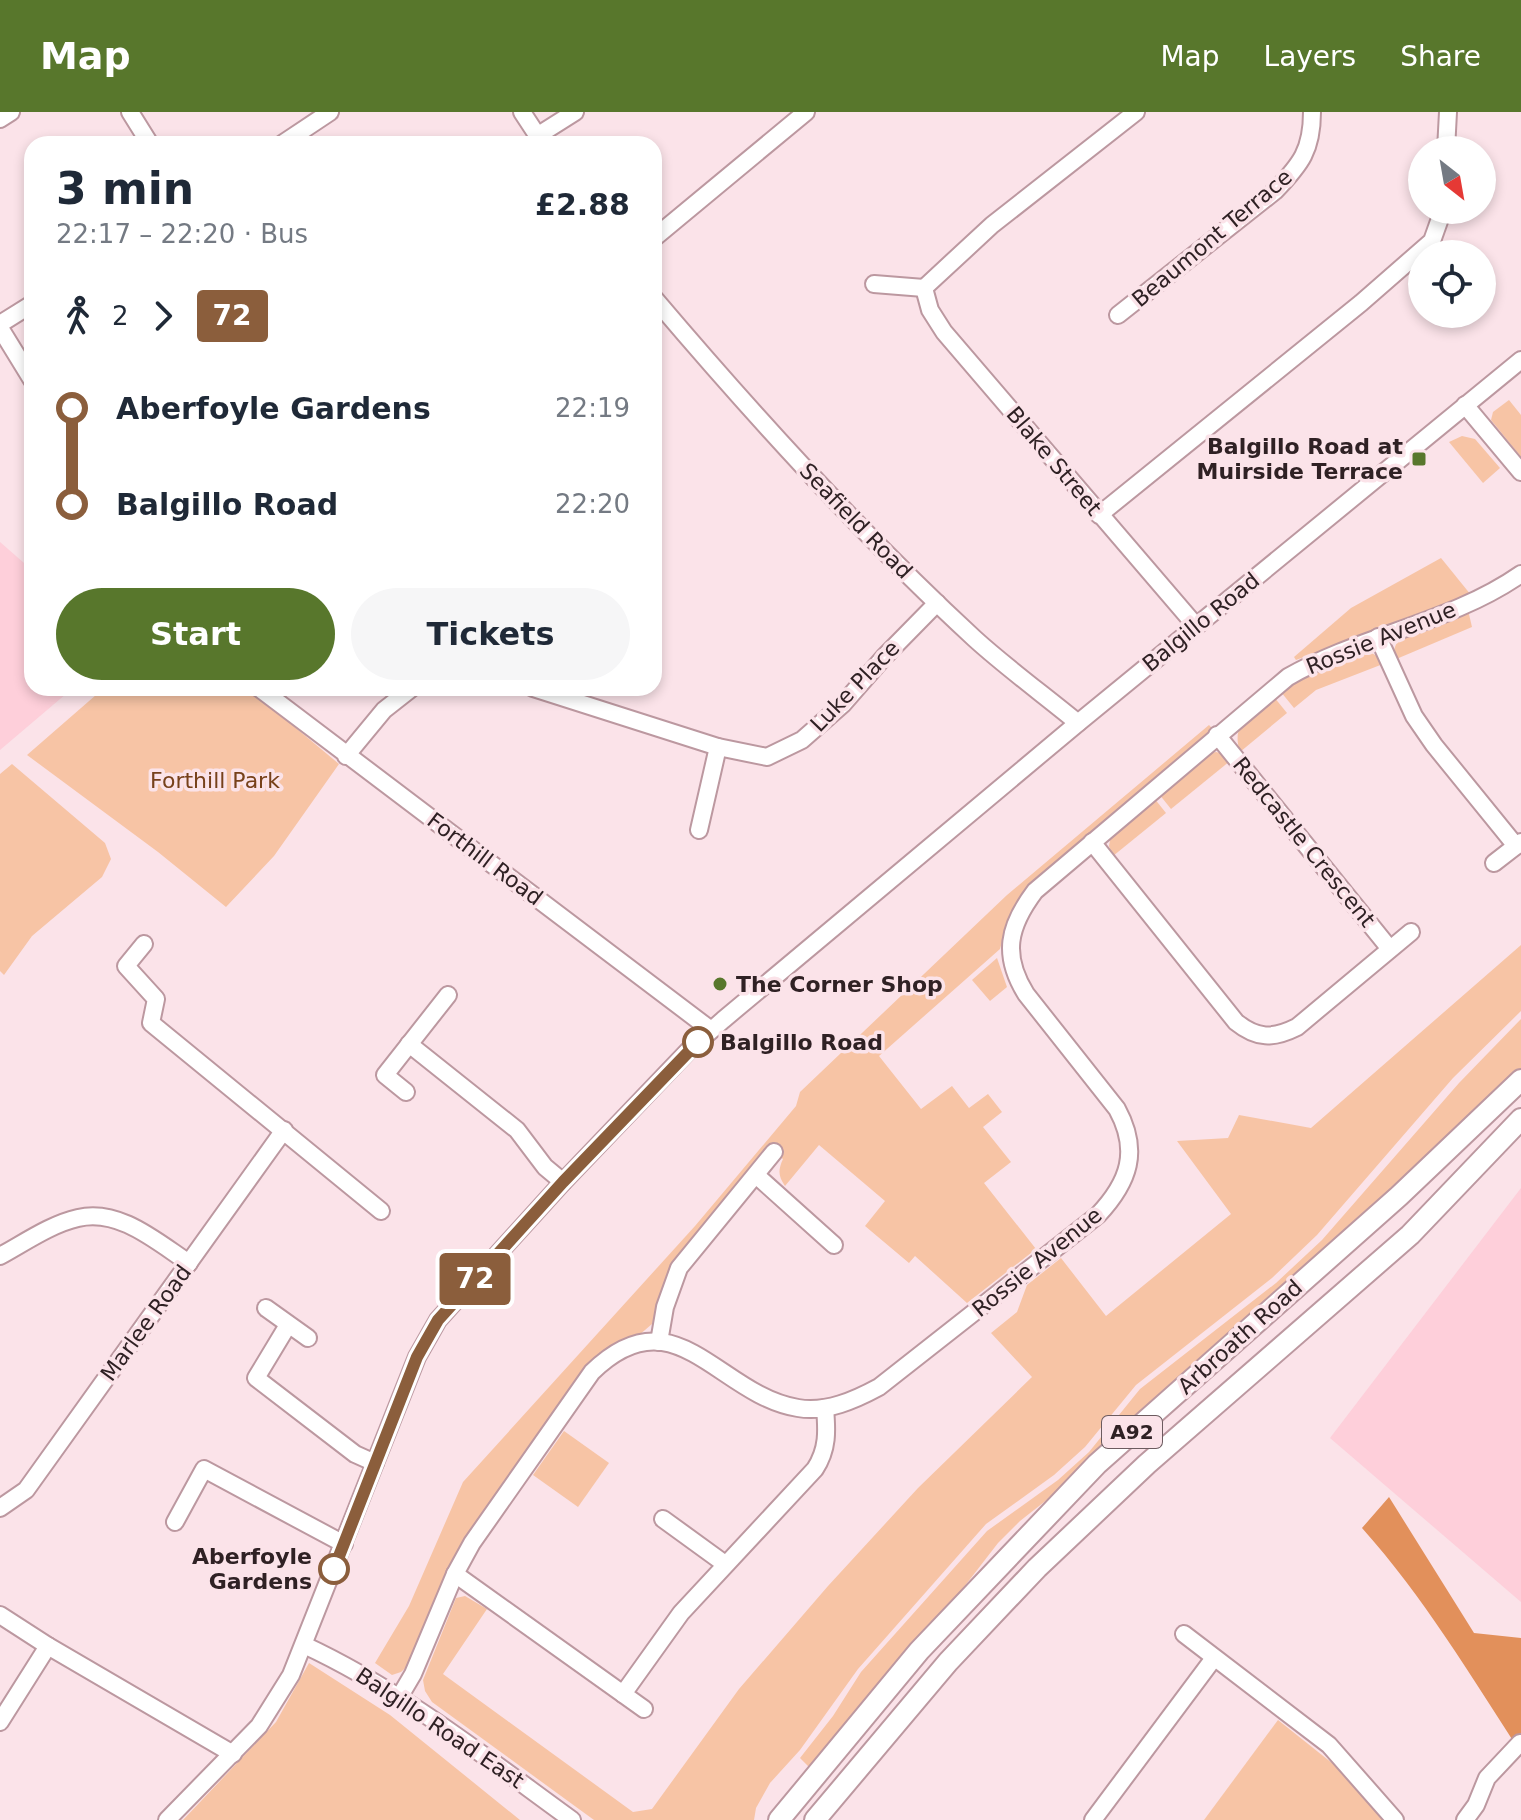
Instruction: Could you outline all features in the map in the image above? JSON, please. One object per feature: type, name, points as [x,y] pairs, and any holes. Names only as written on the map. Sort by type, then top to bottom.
[{"type":"main road","name":"Arbroath Road","points":[[779,1820],[919,1651],[1097,1464],[1399,1196],[1521,1080]]},
{"type":"main road","name":"Arbroath Road","points":[[815,1820],[948,1662],[1037,1568],[1147,1464],[1410,1235],[1521,1119]]},
{"type":"street","points":[[0,119],[11,112]]},
{"type":"street","points":[[130,112],[145,136]]},
{"type":"street","points":[[294,136],[330,112]]},
{"type":"street","points":[[522,112],[537,136]]},
{"type":"street","points":[[545,136],[575,112]]},
{"type":"street","points":[[662,231],[806,112]]},
{"type":"street","points":[[874,284],[924,288],[992,225],[1136,112]]},
{"type":"street","name":"Beaumont Terrace","points":[[1118,315],[1275,191],[1297,167],[1312,137],[1312,112]]},
{"type":"street","points":[[1447,136],[1448,112]]},
{"type":"street","points":[[1099,515],[1361,303],[1432,241],[1438,224]]},
{"type":"street","name":"Blake Street","points":[[924,288],[930,310],[944,332],[1196,626]]},
{"type":"street","name":"Seafield Road","points":[[662,307],[728,385],[877,545],[978,642],[1078,723]]},
{"type":"street","points":[[24,310],[0,326],[24,366]]},
{"type":"street","name":"Balgillo Road","points":[[167,1820],[233,1754],[275,1703],[304,1645],[417,1357],[438,1320],[563,1182],[711,1030],[1078,723],[1521,360]]},
{"type":"street","points":[[1465,405],[1521,472]]},
{"type":"street","name":"Rossie Avenue","points":[[400,1696],[472,1543],[592,1372],[607,1357],[622,1348],[659,1342],[696,1353],[752,1393],[775,1403],[800,1409],[825,1408],[855,1400],[879,1387],[1098,1215],[1114,1198],[1126,1176],[1130,1148],[1128,1129],[1117,1109],[1016,977],[1010,957],[1015,925],[1023,907],[1035,891],[1288,677],[1316,661],[1475,601],[1521,574]]},
{"type":"street","name":"Luke Place","points":[[558,696],[718,747],[767,757],[802,740],[843,704],[937,603]]},
{"type":"street","points":[[1378,637],[1414,716],[1434,745],[1518,844],[1494,863]]},
{"type":"street","name":"Forthill Road","points":[[269,696],[711,1030]]},
{"type":"street","points":[[346,756],[384,710],[402,696]]},
{"type":"street","name":"Redcastle Crescent","points":[[1217,735],[1390,949]]},
{"type":"street","points":[[699,830],[718,747]]},
{"type":"street","name":"Redcastle Crescent","points":[[1092,842],[1236,1022],[1249,1032],[1264,1037],[1281,1035],[1297,1027],[1411,932]]},
{"type":"street","points":[[144,944],[126,966],[156,999],[151,1023],[381,1211]]},
{"type":"street","points":[[406,1092],[385,1075],[448,995]]},
{"type":"street","points":[[409,1044],[517,1130],[545,1167],[563,1182]]},
{"type":"street","name":"Marlee Road","points":[[0,1508],[26,1490],[284,1130]]},
{"type":"street","points":[[659,1342],[665,1307],[679,1268],[774,1152]]},
{"type":"street","points":[[756,1175],[834,1245]]},
{"type":"street","points":[[0,1256],[63,1222],[81,1217],[111,1217],[138,1230],[189,1263]]},
{"type":"street","points":[[266,1308],[308,1338]]},
{"type":"street","points":[[288,1325],[256,1378],[355,1454],[375,1463]]},
{"type":"street","points":[[623,1694],[681,1613],[815,1469],[824,1456],[827,1434],[825,1408]]},
{"type":"street","points":[[175,1522],[204,1469],[344,1544]]},
{"type":"street","points":[[663,1519],[725,1564]]},
{"type":"street","points":[[455,1574],[644,1709]]},
{"type":"street","points":[[0,1615],[233,1754]]},
{"type":"street","points":[[1184,1634],[1329,1745],[1395,1820]]},
{"type":"street","name":"Balgillo Road East","points":[[304,1645],[400,1696],[572,1820]]},
{"type":"street","points":[[0,1722],[48,1646]]},
{"type":"street","points":[[1093,1820],[1214,1658]]},
{"type":"street","points":[[1465,1820],[1476,1805],[1487,1778],[1520,1743]]},
{"type":"shaded area","points":[[0,542],[24,563],[24,696],[64,696],[0,750]]},
{"type":"shaded area","points":[[1521,1188],[1521,1602],[1330,1438]]},
{"type":"shaded area","points":[[1389,1497],[1474,1633],[1521,1638],[1521,1753],[1426,1609],[1362,1528]]},
{"type":"green space","points":[[1509,400],[1521,415],[1521,457],[1491,420],[1493,412]]},
{"type":"green space","points":[[1462,436],[1475,439],[1500,468],[1483,483],[1449,442]]},
{"type":"green space","points":[[1441,558],[1471,595],[1296,660],[1294,657],[1351,608]]},
{"type":"green space","points":[[1468,610],[1472,627],[1394,660],[1395,646],[1403,636]]},
{"type":"green space","points":[[1365,649],[1380,658],[1383,664],[1316,690],[1294,708],[1281,692],[1302,677]]},
{"type":"green space","name":"Forthill Park","points":[[95,696],[258,696],[339,764],[274,856],[226,907],[158,852],[27,755]]},
{"type":"green space","points":[[1274,697],[1287,713],[1240,752],[1238,733],[1241,726],[1251,714]]},
{"type":"green space","points":[[1209,725],[1214,730],[1026,890],[1008,920],[1000,949],[879,1056],[921,1109],[952,1086],[969,1108],[988,1094],[1002,1112],[983,1127],[1011,1162],[984,1183],[1036,1249],[967,1303],[915,1256],[909,1263],[865,1226],[885,1201],[819,1145],[785,1186],[780,1173],[783,1159],[770,1148],[672,1263],[652,1324],[638,1336],[605,1349],[590,1362],[458,1550],[410,1664],[392,1675],[375,1663],[409,1606],[463,1482],[695,1226],[796,1106],[800,1092],[1007,895]]},
{"type":"green space","points":[[1206,754],[1224,754],[1230,761],[1171,809],[1159,794]]},
{"type":"green space","points":[[12,764],[105,843],[111,859],[102,877],[32,936],[4,975],[0,971],[0,774]]},
{"type":"green space","points":[[1154,798],[1166,813],[1113,856],[1109,846],[1111,835]]},
{"type":"green space","points":[[1521,945],[1521,1011],[1453,1078],[1317,1235],[1272,1278],[1136,1385],[1085,1447],[1054,1475],[986,1524],[858,1669],[800,1750],[770,1783],[756,1808],[754,1820],[594,1820],[432,1702],[423,1680],[456,1598],[465,1596],[487,1609],[443,1674],[633,1812],[652,1809],[739,1689],[828,1586],[918,1488],[1032,1377],[991,1333],[1017,1312],[1027,1285],[1061,1258],[1106,1316],[1231,1214],[1177,1141],[1228,1138],[1239,1115],[1311,1128]]},
{"type":"green space","points":[[997,958],[1007,987],[990,1001],[972,980]]},
{"type":"green space","points":[[1521,1019],[1521,1070],[1396,1193],[1067,1484],[1020,1521],[998,1543],[940,1618],[809,1767],[800,1758],[833,1716],[861,1672],[987,1531],[1058,1480],[1089,1452],[1140,1389],[1276,1283],[1322,1240],[1459,1083]]},
{"type":"green space","points":[[564,1431],[609,1463],[578,1507],[533,1475]]},
{"type":"green space","points":[[309,1663],[390,1715],[520,1820],[183,1820],[276,1722]]},
{"type":"green space","points":[[1278,1720],[1347,1775],[1385,1820],[1204,1820]]},
{"type":"bus line","name":"72","points":[[334,1569],[417,1357],[438,1320],[563,1182],[698,1042]]},
{"type":"place","name":"Balgillo Road at Muirside Terrace","points":[[1419,459]]},
{"type":"place","name":"The Corner Shop","points":[[720,984]]},
{"type":"place","name":"Balgillo Road","points":[[698,1042]]},
{"type":"place","name":"Aberfoyle Gardens","points":[[334,1569]]}]
